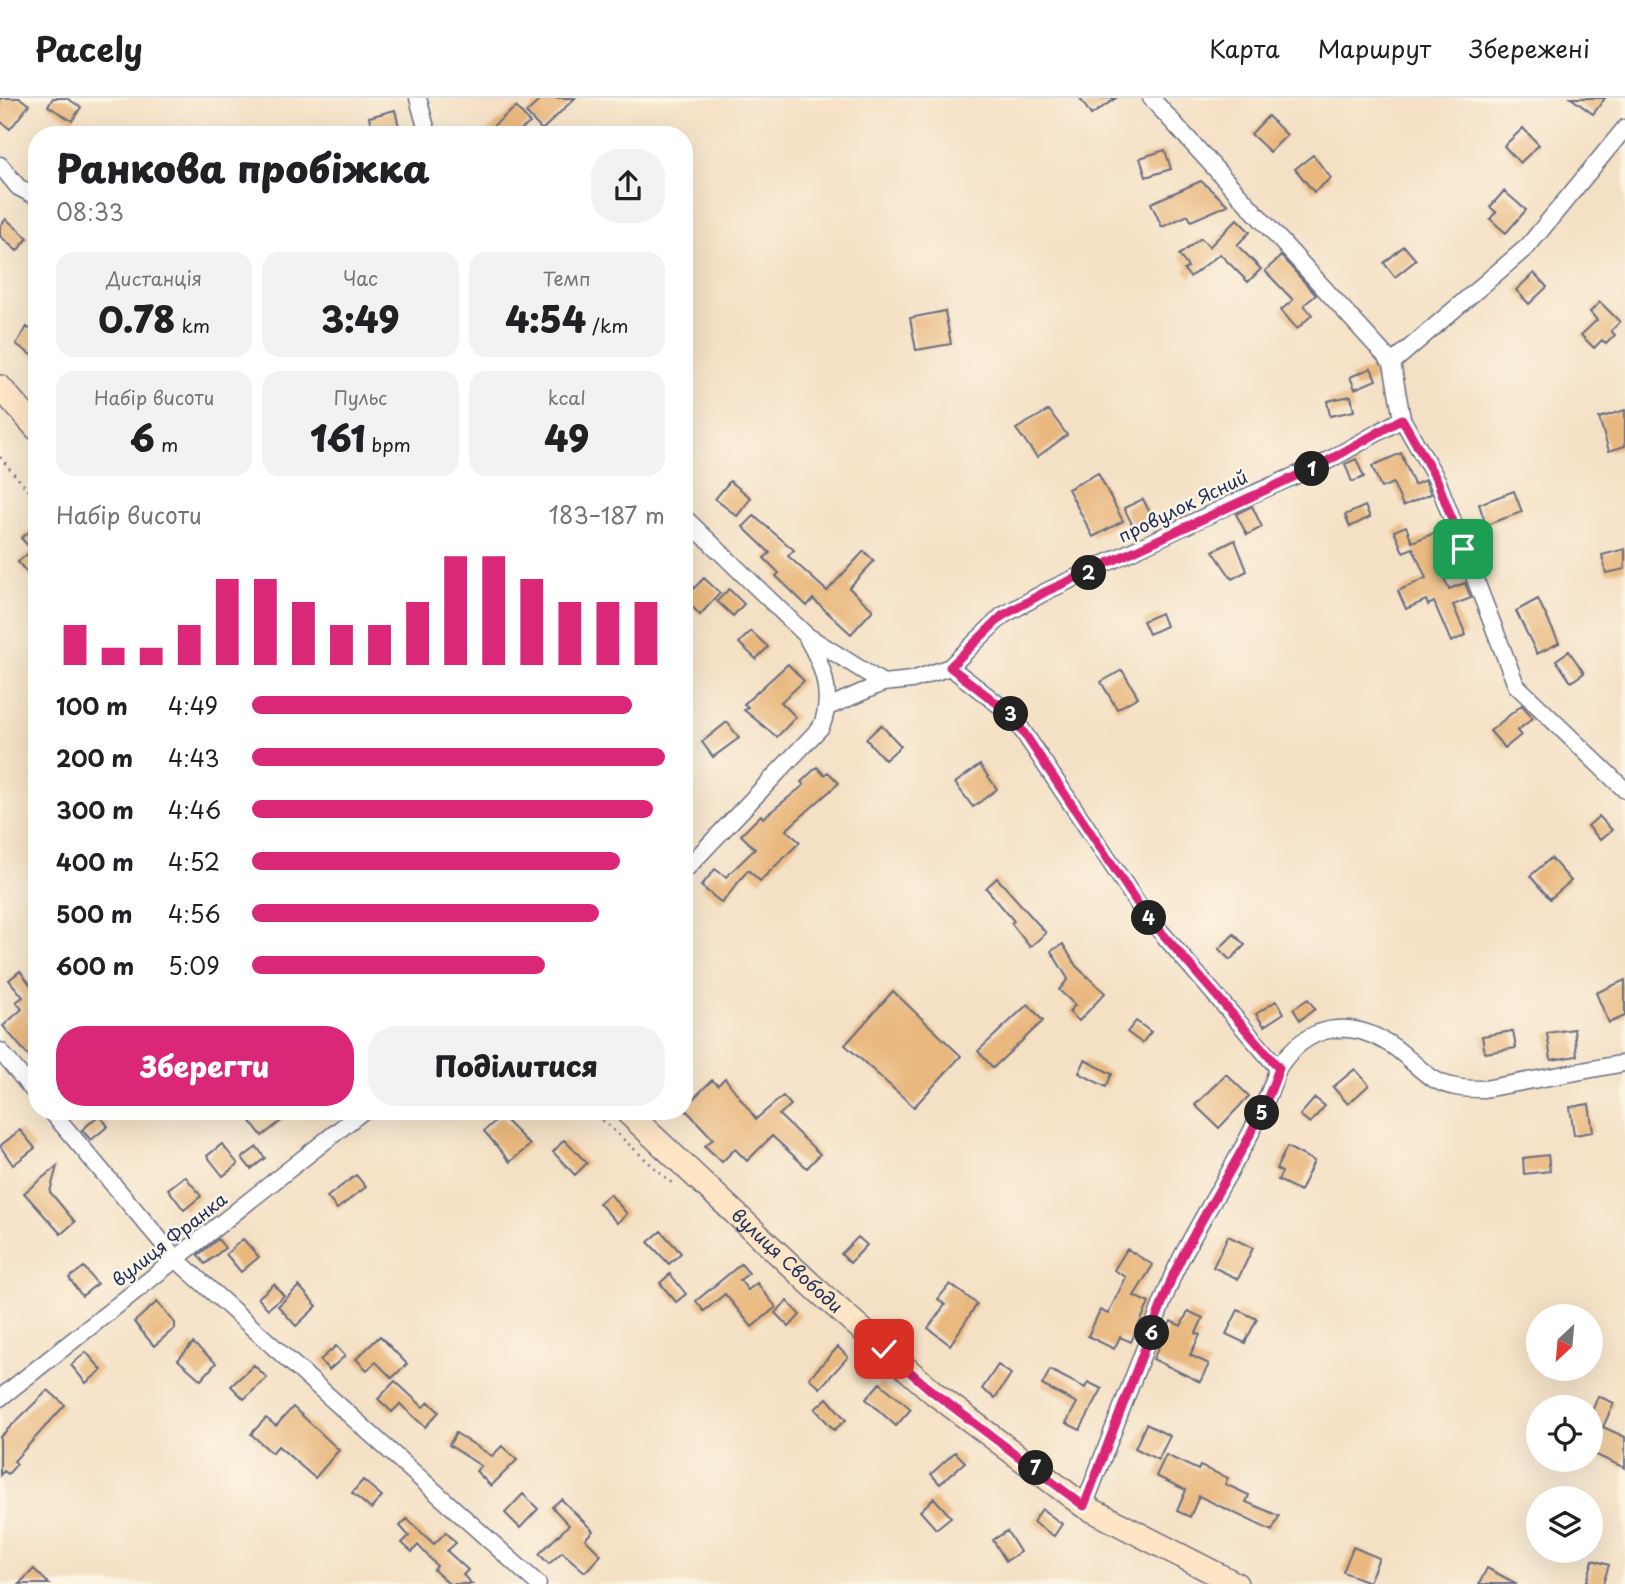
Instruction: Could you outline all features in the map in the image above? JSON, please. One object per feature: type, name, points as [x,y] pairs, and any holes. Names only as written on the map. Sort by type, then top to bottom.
[{"type":"street","points":[[418,98],[426,126]]},
{"type":"street","points":[[1151,98],[1392,363],[1402,419],[1437,480],[1516,685],[1625,790]]},
{"type":"street","points":[[1392,363],[1528,246],[1625,128]]},
{"type":"street","points":[[0,165],[18,187],[28,192]]},
{"type":"street","points":[[0,387],[28,419]]},
{"type":"street","name":"провулок Ясний","points":[[828,707],[883,682],[912,680],[950,667],[1002,616],[1045,592],[1324,463],[1402,419]]},
{"type":"street","points":[[693,526],[806,635],[883,682]]},
{"type":"street","points":[[693,862],[814,737],[828,707],[824,676],[806,635]]},
{"type":"street","points":[[950,667],[1012,715],[1142,910],[1279,1068]]},
{"type":"street","points":[[1084,1506],[1173,1275],[1189,1241],[1244,1151],[1279,1068],[1289,1053],[1309,1035],[1329,1028],[1375,1037],[1401,1052],[1430,1077],[1461,1089],[1484,1089],[1625,1063]]},
{"type":"street","points":[[0,1051],[28,1084]]},
{"type":"street","points":[[59,1120],[177,1260],[538,1584]]},
{"type":"street","name":"вулиця Франка","points":[[0,1398],[352,1120]]},
{"type":"street","name":"вулиця Свободи","points":[[636,1120],[817,1290],[933,1392],[1084,1506],[1205,1577],[1237,1584]]},
{"type":"path","points":[[0,457],[28,490]]},
{"type":"path","points":[[602,1120],[682,1192]]},
{"type":"building","points":[[0,98],[20,98],[29,105],[10,129],[0,121]]},
{"type":"building","points":[[53,98],[66,98],[81,107],[72,121],[48,106]]},
{"type":"building","points":[[542,98],[575,98],[546,126],[538,126],[526,113]]},
{"type":"building","points":[[1080,98],[1116,98],[1091,115]]},
{"type":"building","points":[[1571,98],[1605,98],[1593,114]]},
{"type":"building","points":[[516,107],[530,123],[526,126],[493,126]]},
{"type":"building","points":[[395,110],[399,126],[371,126],[369,117]]},
{"type":"building","points":[[1268,116],[1287,135],[1270,152],[1251,134]]},
{"type":"building","points":[[1523,128],[1539,145],[1520,163],[1504,146]]},
{"type":"building","points":[[1165,150],[1171,169],[1146,177],[1140,158]]},
{"type":"building","points":[[1313,155],[1331,178],[1314,192],[1295,169]]},
{"type":"building","points":[[1201,181],[1228,205],[1191,221],[1188,215],[1162,227],[1151,203]]},
{"type":"building","points":[[1504,191],[1526,210],[1506,233],[1490,219],[1496,212],[1490,207]]},
{"type":"building","points":[[6,219],[28,238],[17,251],[0,236],[0,226]]},
{"type":"building","points":[[1237,219],[1250,232],[1237,245],[1261,269],[1248,282],[1220,254],[1190,277],[1184,270],[1188,267],[1179,255],[1201,238],[1209,247]]},
{"type":"building","points":[[1404,246],[1416,260],[1395,277],[1384,263]]},
{"type":"building","points":[[1281,256],[1316,295],[1304,305],[1312,315],[1297,329],[1281,310],[1293,300],[1265,271]]},
{"type":"building","points":[[1534,273],[1547,287],[1529,304],[1516,290]]},
{"type":"building","points":[[1600,302],[1620,322],[1611,331],[1615,335],[1606,344],[1602,340],[1594,348],[1581,335],[1597,320],[1590,312]]},
{"type":"building","points":[[945,311],[951,344],[916,350],[910,318]]},
{"type":"building","points":[[27,327],[28,353],[16,344]]},
{"type":"building","points":[[1371,368],[1376,380],[1355,389],[1350,377]]},
{"type":"building","points":[[1351,396],[1354,411],[1330,416],[1327,401]]},
{"type":"building","points":[[1049,410],[1067,435],[1037,457],[1016,429]]},
{"type":"building","points":[[1625,410],[1625,446],[1609,451],[1599,418]]},
{"type":"building","points":[[1401,453],[1414,485],[1425,480],[1431,494],[1403,506],[1393,483],[1381,488],[1372,466]]},
{"type":"building","points":[[1356,459],[1364,477],[1352,482],[1345,464]]},
{"type":"building","points":[[1098,473],[1123,521],[1093,537],[1068,489]]},
{"type":"building","points":[[730,481],[751,498],[737,516],[715,499]]},
{"type":"building","points":[[1514,491],[1522,512],[1486,525],[1479,504]]},
{"type":"building","points":[[1143,499],[1155,523],[1136,532],[1124,508]]},
{"type":"building","points":[[1252,506],[1262,527],[1247,535],[1236,514]]},
{"type":"building","points":[[1365,506],[1370,517],[1350,527],[1345,515]]},
{"type":"building","points":[[754,516],[794,550],[788,556],[827,591],[864,551],[874,561],[849,588],[873,610],[851,634],[813,599],[807,606],[776,576],[779,573],[764,558],[770,553],[743,527]]},
{"type":"building","points":[[1406,526],[1412,542],[1442,530],[1454,558],[1438,565],[1449,589],[1465,583],[1471,598],[1453,605],[1466,635],[1451,642],[1434,602],[1428,605],[1426,600],[1406,609],[1398,591],[1426,578],[1413,548],[1403,552],[1394,531]]},
{"type":"building","points":[[28,532],[28,546],[21,538]]},
{"type":"building","points":[[1235,540],[1247,571],[1232,579],[1213,551]]},
{"type":"building","points":[[1625,549],[1625,569],[1606,573],[1602,555]]},
{"type":"building","points":[[28,553],[28,574],[18,562]]},
{"type":"building","points":[[704,578],[720,593],[700,615],[693,608],[693,589]]},
{"type":"building","points":[[729,589],[744,604],[733,616],[717,601]]},
{"type":"building","points":[[1538,599],[1559,643],[1537,654],[1516,611]]},
{"type":"building","points":[[1161,613],[1166,626],[1149,634],[1143,621]]},
{"type":"building","points":[[751,631],[768,647],[756,659],[739,643]]},
{"type":"building","points":[[1569,651],[1584,673],[1571,682],[1556,660]]},
{"type":"building","points":[[788,664],[804,681],[781,702],[796,717],[777,737],[744,710],[748,707],[744,704]]},
{"type":"building","points":[[1122,670],[1138,697],[1117,709],[1101,682]]},
{"type":"building","points":[[1522,705],[1533,718],[1517,731],[1521,735],[1505,748],[1490,731]]},
{"type":"building","points":[[727,722],[739,738],[713,757],[702,742]]},
{"type":"building","points":[[881,725],[901,746],[885,760],[866,739]]},
{"type":"building","points":[[980,765],[997,789],[973,807],[955,783]]},
{"type":"building","points":[[817,767],[824,775],[828,772],[839,783],[786,830],[800,842],[760,881],[748,870],[722,903],[701,886],[715,869],[726,877],[755,849],[741,835],[761,815],[763,818],[804,785],[801,782]]},
{"type":"building","points":[[1599,816],[1612,830],[1600,840],[1588,826]]},
{"type":"building","points":[[1551,858],[1571,881],[1550,899],[1530,876]]},
{"type":"building","points":[[997,878],[1046,933],[1030,947],[1011,923],[1014,921],[986,888]]},
{"type":"building","points":[[1234,934],[1245,945],[1230,960],[1219,949]]},
{"type":"building","points":[[1063,944],[1076,966],[1105,993],[1079,1021],[1069,1012],[1075,1005],[1059,990],[1068,979],[1051,951]]},
{"type":"building","points":[[20,971],[28,981],[28,1055],[3,1026],[22,1009],[16,1002],[23,997],[9,980]]},
{"type":"building","points":[[1625,980],[1625,1016],[1609,1023],[1596,993]]},
{"type":"building","points":[[893,991],[961,1056],[914,1107],[845,1045]]},
{"type":"building","points":[[1308,999],[1315,1009],[1300,1020],[1293,1009]]},
{"type":"building","points":[[1276,1001],[1284,1013],[1264,1026],[1256,1014]]},
{"type":"building","points":[[1028,1004],[1043,1021],[993,1068],[978,1051]]},
{"type":"building","points":[[1136,1021],[1151,1032],[1142,1043],[1127,1032]]},
{"type":"building","points":[[1574,1029],[1577,1056],[1551,1060],[1547,1033]]},
{"type":"building","points":[[1513,1031],[1516,1048],[1485,1053],[1482,1036]]},
{"type":"building","points":[[1085,1060],[1112,1074],[1106,1087],[1079,1073]]},
{"type":"building","points":[[1355,1069],[1369,1085],[1348,1104],[1333,1087]]},
{"type":"building","points":[[1226,1074],[1249,1096],[1219,1128],[1195,1105]]},
{"type":"building","points":[[725,1078],[756,1119],[783,1096],[791,1105],[779,1115],[820,1154],[807,1168],[772,1136],[747,1161],[735,1149],[722,1162],[705,1146],[713,1139],[693,1118],[693,1099],[712,1080],[718,1085]]},
{"type":"building","points":[[1315,1098],[1325,1106],[1310,1123],[1300,1115]]},
{"type":"building","points":[[1589,1104],[1593,1132],[1574,1135],[1570,1107]]},
{"type":"building","points":[[93,1120],[103,1120],[108,1126],[91,1140],[82,1130]]},
{"type":"building","points":[[250,1120],[282,1120],[262,1136]]},
{"type":"building","points":[[496,1120],[505,1120],[530,1145],[510,1162],[484,1131]]},
{"type":"building","points":[[20,1130],[35,1148],[13,1165],[0,1146]]},
{"type":"building","points":[[564,1140],[587,1163],[575,1175],[553,1152]]},
{"type":"building","points":[[222,1144],[238,1164],[223,1176],[207,1156]]},
{"type":"building","points":[[257,1147],[265,1158],[251,1169],[242,1158]]},
{"type":"building","points":[[1287,1147],[1314,1161],[1300,1191],[1278,1180],[1282,1172],[1276,1169]]},
{"type":"building","points":[[1548,1155],[1550,1171],[1524,1174],[1523,1158]]},
{"type":"building","points":[[57,1166],[50,1192],[75,1222],[61,1234],[24,1193]]},
{"type":"building","points":[[356,1175],[366,1187],[337,1209],[327,1197]]},
{"type":"building","points":[[185,1176],[201,1196],[184,1210],[168,1189]]},
{"type":"building","points":[[610,1194],[627,1214],[617,1223],[599,1203]]},
{"type":"building","points":[[661,1231],[681,1253],[669,1264],[648,1242]]},
{"type":"building","points":[[1228,1236],[1253,1248],[1238,1279],[1213,1267]]},
{"type":"building","points":[[858,1237],[867,1245],[850,1263],[841,1254]]},
{"type":"building","points":[[218,1239],[225,1248],[205,1264],[198,1255]]},
{"type":"building","points":[[243,1239],[259,1257],[241,1272],[226,1254]]},
{"type":"building","points":[[1127,1249],[1153,1265],[1134,1296],[1149,1303],[1131,1342],[1120,1337],[1114,1349],[1088,1336],[1100,1310],[1108,1314],[1126,1277],[1114,1270]]},
{"type":"building","points":[[741,1264],[749,1273],[740,1280],[748,1290],[757,1283],[776,1307],[752,1327],[725,1294],[704,1311],[696,1301]]},
{"type":"building","points":[[84,1267],[97,1284],[82,1296],[69,1278]]},
{"type":"building","points":[[670,1274],[686,1294],[676,1302],[660,1283]]},
{"type":"building","points":[[274,1284],[284,1296],[268,1309],[258,1298]]},
{"type":"building","points":[[950,1284],[977,1304],[950,1345],[928,1328],[945,1305],[938,1299]]},
{"type":"building","points":[[299,1286],[317,1306],[296,1326],[278,1306]]},
{"type":"building","points":[[787,1301],[800,1315],[789,1327],[775,1313]]},
{"type":"building","points":[[157,1302],[175,1323],[175,1328],[154,1346],[134,1322]]},
{"type":"building","points":[[1238,1310],[1257,1319],[1245,1343],[1226,1334]]},
{"type":"building","points":[[1188,1311],[1203,1318],[1196,1333],[1200,1335],[1190,1355],[1209,1364],[1200,1382],[1153,1359],[1171,1321],[1181,1326]]},
{"type":"building","points":[[380,1336],[407,1364],[392,1378],[376,1362],[367,1370],[356,1359]]},
{"type":"building","points":[[193,1343],[216,1363],[201,1380],[178,1360]]},
{"type":"building","points":[[336,1346],[345,1356],[329,1370],[320,1360]]},
{"type":"building","points":[[838,1347],[848,1357],[820,1388],[809,1378]]},
{"type":"building","points":[[86,1352],[102,1370],[86,1383],[71,1365]]},
{"type":"building","points":[[254,1365],[267,1378],[244,1399],[231,1386]]},
{"type":"building","points":[[998,1365],[1011,1374],[995,1398],[982,1389]]},
{"type":"building","points":[[1050,1370],[1085,1388],[1088,1382],[1102,1389],[1080,1430],[1066,1423],[1077,1403],[1042,1385]]},
{"type":"building","points":[[395,1381],[423,1407],[429,1402],[439,1412],[425,1427],[400,1404],[392,1412],[378,1399]]},
{"type":"building","points":[[880,1383],[911,1409],[896,1426],[866,1399]]},
{"type":"building","points":[[48,1390],[65,1405],[14,1461],[17,1464],[8,1474],[4,1471],[0,1475],[0,1437]]},
{"type":"building","points":[[827,1398],[846,1420],[834,1430],[815,1409]]},
{"type":"building","points":[[1603,1398],[1614,1403],[1603,1427]]},
{"type":"building","points":[[293,1407],[339,1450],[315,1478],[278,1446],[272,1453],[251,1434],[266,1418],[276,1426]]},
{"type":"building","points":[[1146,1424],[1170,1436],[1158,1460],[1135,1448]]},
{"type":"building","points":[[1603,1427],[1625,1437],[1625,1468],[1603,1458]]},
{"type":"building","points":[[456,1433],[492,1456],[502,1446],[517,1460],[491,1486],[476,1471],[481,1466],[449,1445]]},
{"type":"building","points":[[955,1452],[965,1462],[940,1484],[931,1474]]},
{"type":"building","points":[[1166,1455],[1198,1470],[1200,1466],[1228,1478],[1225,1484],[1249,1495],[1246,1502],[1279,1516],[1272,1531],[1199,1496],[1190,1517],[1177,1511],[1186,1490],[1156,1476]]},
{"type":"building","points":[[363,1480],[382,1496],[371,1509],[352,1493]]},
{"type":"building","points":[[523,1494],[538,1509],[520,1528],[505,1513]]},
{"type":"building","points":[[934,1498],[951,1517],[936,1529],[920,1511]]},
{"type":"building","points":[[561,1499],[593,1531],[585,1539],[601,1555],[585,1572],[562,1552],[549,1564],[539,1554],[569,1525],[552,1507]]},
{"type":"building","points":[[1042,1509],[1062,1524],[1054,1536],[1033,1522]]},
{"type":"building","points":[[407,1519],[434,1544],[446,1532],[456,1543],[447,1551],[468,1570],[463,1575],[472,1584],[449,1584],[434,1570],[437,1566],[418,1545],[412,1552],[402,1543],[409,1536],[400,1526]]},
{"type":"building","points":[[1007,1531],[1020,1552],[1006,1561],[993,1540]]},
{"type":"building","points":[[1353,1547],[1379,1558],[1369,1582],[1343,1572]]},
{"type":"building","points":[[1592,1563],[1609,1565],[1603,1584],[1586,1584]]},
{"type":"building","points":[[1487,1568],[1517,1584],[1479,1584]]},
{"type":"building","points":[[34,1569],[49,1584],[19,1584]]},
{"type":"route","points":[[884,1349],[933,1392],[1084,1506],[1150,1338],[1159,1306],[1189,1241],[1244,1151],[1262,1114],[1279,1068],[1142,910],[1012,715],[950,667],[1002,616],[1045,592],[1349,452],[1402,419],[1437,480],[1463,549]]}]
